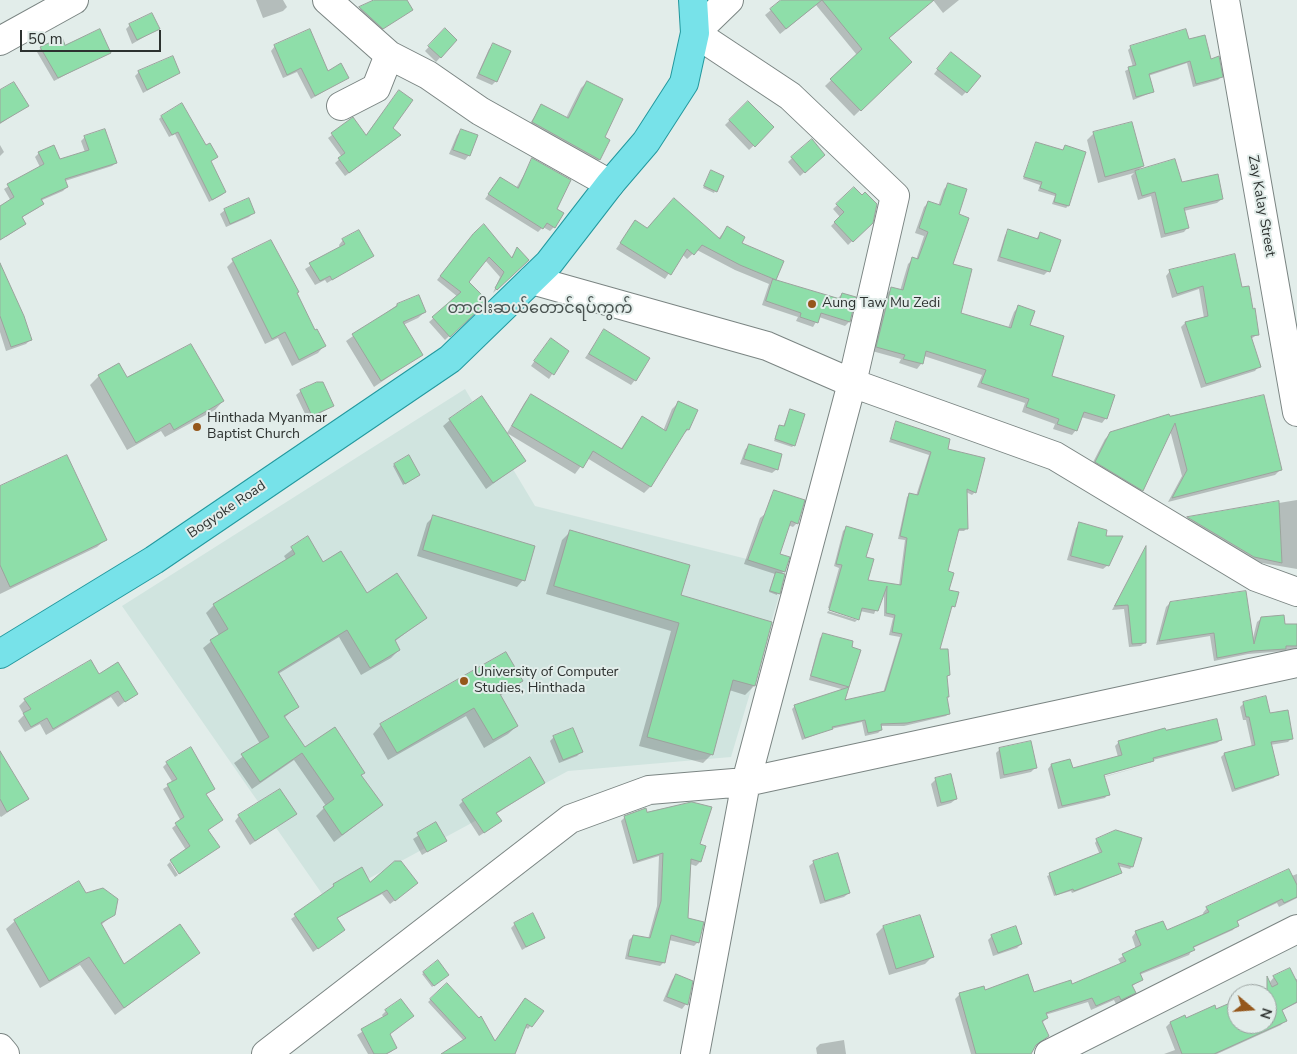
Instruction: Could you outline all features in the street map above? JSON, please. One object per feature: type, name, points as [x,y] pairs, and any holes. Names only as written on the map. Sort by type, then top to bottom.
[{"type":"main road","name":"Bogyoke Road","points":[[0,654],[154,560],[450,359],[549,263],[610,184],[646,142],[684,83],[696,33],[693,0]]},
{"type":"street","points":[[0,41],[74,0]]},
{"type":"street","points":[[327,0],[388,55],[428,75],[480,111],[610,184]]},
{"type":"street","points":[[695,1054],[746,782],[852,383],[895,196],[790,96],[696,33],[730,0]]},
{"type":"street","name":"Zay Kalay Street","points":[[1225,0],[1297,412]]},
{"type":"street","points":[[341,106],[376,88],[388,55]]},
{"type":"street","points":[[532,280],[767,346],[852,383],[1055,456],[1256,577],[1297,592]]},
{"type":"street","points":[[266,1054],[570,819],[649,790],[746,782],[1297,663]]},
{"type":"street","points":[[1048,1054],[1297,929]]},
{"type":"street","points":[[0,1048],[5,1054]]},
{"type":"shaded area","name":"University of Computer Studies, Hinthada","points":[[465,389],[535,506],[787,569],[731,757],[568,771],[327,901],[122,606]]},
{"type":"building","points":[[374,0],[407,0],[413,10],[383,29],[359,7]]},
{"type":"building","points":[[781,0],[822,0],[786,29],[770,9]]},
{"type":"building","points":[[822,0],[934,0],[889,38],[912,62],[861,111],[830,79],[862,49]]},
{"type":"building","points":[[152,13],[160,29],[137,40],[129,24]]},
{"type":"building","points":[[445,28],[457,40],[441,58],[428,46]]},
{"type":"building","points":[[100,29],[111,53],[58,78],[40,47],[62,37],[65,45]]},
{"type":"building","points":[[310,29],[328,71],[341,63],[349,78],[315,96],[301,68],[287,75],[274,45]]},
{"type":"building","points":[[1186,29],[1189,39],[1205,35],[1211,59],[1219,56],[1223,77],[1196,84],[1190,61],[1149,74],[1154,92],[1136,97],[1128,67],[1136,65],[1130,46]]},
{"type":"building","points":[[493,43],[511,51],[497,82],[479,74]]},
{"type":"building","points":[[951,52],[981,76],[967,93],[937,69]]},
{"type":"building","points":[[173,56],[180,73],[147,90],[138,71]]},
{"type":"building","points":[[587,81],[623,99],[605,137],[610,140],[600,160],[532,122],[541,104],[568,118]]},
{"type":"building","points":[[14,82],[29,106],[0,123],[0,90]]},
{"type":"building","points":[[399,90],[413,100],[393,128],[401,135],[349,173],[338,158],[345,153],[331,133],[353,117],[366,135]]},
{"type":"building","points":[[748,101],[774,127],[755,147],[729,120]]},
{"type":"building","points":[[182,103],[206,145],[210,143],[218,157],[211,161],[226,192],[212,200],[178,132],[172,135],[161,116]]},
{"type":"building","points":[[1132,122],[1144,166],[1105,177],[1093,132]]},
{"type":"building","points":[[105,129],[117,163],[65,179],[68,187],[41,199],[44,204],[22,217],[26,224],[0,240],[0,206],[14,197],[7,184],[44,164],[38,152],[54,145],[60,159],[89,150],[84,136]]},
{"type":"building","points":[[461,129],[478,135],[470,156],[453,150]]},
{"type":"building","points":[[812,139],[825,155],[805,173],[791,157]]},
{"type":"building","points":[[1036,142],[1063,150],[1065,145],[1086,152],[1069,206],[1054,202],[1056,194],[1040,188],[1042,182],[1024,177]]},
{"type":"building","points":[[532,158],[571,180],[557,209],[564,213],[555,228],[547,223],[543,229],[488,194],[500,177],[518,188]]},
{"type":"building","points":[[1175,159],[1182,182],[1218,174],[1223,199],[1184,208],[1189,228],[1165,234],[1155,192],[1142,196],[1135,171]]},
{"type":"building","points":[[711,170],[724,176],[717,192],[704,186]]},
{"type":"building","points":[[948,183],[967,189],[959,214],[969,218],[953,264],[972,269],[961,313],[1011,328],[1018,305],[1035,311],[1030,325],[1064,336],[1052,376],[1115,395],[1107,419],[1084,412],[1077,431],[1057,424],[1059,419],[1026,407],[1029,399],[981,383],[986,370],[926,351],[923,364],[903,359],[905,355],[876,347],[891,287],[903,290],[912,257],[918,259],[928,232],[919,228],[928,201],[940,205]]},
{"type":"building","points":[[854,187],[862,195],[865,192],[877,204],[873,223],[853,242],[834,222],[844,212],[836,204]]},
{"type":"building","points":[[249,198],[255,213],[230,224],[224,209]]},
{"type":"building","points":[[674,198],[720,239],[727,226],[745,237],[742,243],[784,261],[776,280],[740,265],[702,245],[694,255],[687,249],[671,275],[620,243],[635,220],[647,228]]},
{"type":"building","points":[[484,224],[512,258],[517,247],[529,260],[497,290],[495,288],[504,272],[489,257],[469,282],[488,301],[450,337],[432,317],[461,292],[440,276],[473,234]]},
{"type":"building","points":[[1008,229],[1038,239],[1040,232],[1061,240],[1050,272],[1000,257]]},
{"type":"building","points":[[359,230],[374,256],[332,280],[330,276],[320,281],[309,263],[345,244],[342,239]]},
{"type":"building","points":[[271,240],[299,292],[297,293],[315,330],[317,329],[326,346],[299,360],[285,332],[272,339],[232,259]]},
{"type":"building","points":[[1235,254],[1242,287],[1249,286],[1253,309],[1255,308],[1259,335],[1251,336],[1261,367],[1206,384],[1185,322],[1208,316],[1203,286],[1177,294],[1169,270]]},
{"type":"building","points":[[0,263],[24,316],[32,340],[11,347],[0,316]]},
{"type":"building","points":[[773,279],[840,299],[842,293],[856,297],[850,322],[821,313],[818,323],[800,317],[801,313],[766,301]]},
{"type":"building","points":[[419,295],[426,312],[403,322],[423,355],[381,381],[352,334],[397,306],[397,304]]},
{"type":"building","points":[[604,329],[650,358],[636,381],[589,354]]},
{"type":"building","points":[[551,338],[569,351],[554,375],[534,361]]},
{"type":"building","points":[[191,344],[224,401],[174,430],[170,423],[136,443],[98,375],[119,363],[127,377]]},
{"type":"building","points":[[317,382],[323,382],[334,406],[312,416],[300,390]]},
{"type":"building","points":[[531,394],[622,449],[642,416],[666,431],[678,401],[698,410],[689,430],[687,429],[651,487],[593,451],[583,468],[512,426]]},
{"type":"building","points":[[1264,395],[1282,470],[1172,498],[1187,470],[1175,423],[1143,491],[1095,462],[1110,432],[1169,414],[1170,416]]},
{"type":"building","points":[[482,396],[526,461],[493,483],[449,419]]},
{"type":"building","points":[[790,409],[805,414],[795,446],[775,439],[779,425],[784,426]]},
{"type":"building","points":[[896,421],[950,439],[948,449],[985,458],[976,493],[967,489],[968,529],[959,529],[948,571],[954,573],[949,590],[959,592],[955,607],[952,606],[940,649],[948,649],[950,675],[947,676],[949,697],[947,697],[950,714],[907,723],[881,724],[882,730],[868,733],[865,720],[832,727],[833,729],[805,738],[794,705],[849,687],[845,700],[885,691],[902,634],[892,632],[895,615],[886,613],[887,586],[878,611],[862,608],[859,620],[829,610],[842,565],[836,564],[846,526],[873,534],[866,557],[874,559],[868,580],[901,585],[907,538],[900,536],[909,493],[918,495],[931,452],[891,439]]},
{"type":"building","points":[[749,444],[782,454],[778,470],[744,459]]},
{"type":"building","points":[[67,455],[107,540],[10,587],[0,565],[0,486]]},
{"type":"building","points":[[409,455],[420,475],[405,484],[394,464]]},
{"type":"building","points":[[774,490],[805,500],[798,524],[791,521],[780,554],[790,557],[785,572],[748,560]]},
{"type":"building","points":[[1279,501],[1282,563],[1254,557],[1187,517]]},
{"type":"building","points":[[433,515],[535,546],[525,581],[423,550]]},
{"type":"building","points":[[1079,522],[1107,530],[1106,536],[1123,536],[1109,566],[1071,556]]},
{"type":"building","points":[[570,530],[690,565],[681,595],[772,622],[755,686],[733,680],[713,755],[647,737],[679,623],[554,586]]},
{"type":"building","points":[[308,536],[323,562],[341,551],[367,593],[397,573],[427,618],[395,640],[400,650],[370,668],[347,630],[278,672],[299,707],[284,716],[305,747],[335,727],[365,773],[361,775],[383,805],[342,835],[323,807],[334,799],[302,753],[260,782],[241,754],[269,737],[210,640],[228,629],[213,604],[295,554],[291,547]]},
{"type":"building","points":[[1146,546],[1146,643],[1132,644],[1128,605],[1115,606]]},
{"type":"building","points":[[776,572],[785,574],[780,594],[770,591]]},
{"type":"building","points":[[1246,591],[1254,644],[1261,617],[1284,615],[1285,624],[1297,624],[1297,646],[1286,646],[1286,649],[1253,651],[1217,658],[1214,633],[1159,641],[1170,602]]},
{"type":"building","points":[[823,633],[853,641],[852,647],[861,650],[849,687],[811,676]]},
{"type":"building","points":[[506,652],[523,681],[500,694],[518,726],[493,740],[474,708],[397,753],[380,724]]},
{"type":"building","points":[[91,660],[99,674],[118,662],[138,694],[125,702],[118,691],[53,729],[47,718],[31,727],[23,713],[31,709],[24,699]]},
{"type":"building","points":[[1266,696],[1270,713],[1288,710],[1293,739],[1271,742],[1279,775],[1235,789],[1224,753],[1255,745],[1249,717],[1246,717],[1243,702]]},
{"type":"building","points":[[1217,719],[1222,740],[1153,758],[1154,761],[1104,775],[1110,795],[1062,806],[1051,764],[1070,759],[1073,768],[1122,755],[1118,741],[1165,728],[1166,730]]},
{"type":"building","points":[[573,728],[583,752],[563,760],[553,736]]},
{"type":"building","points":[[1031,741],[1037,768],[1004,775],[999,748]]},
{"type":"building","points":[[191,747],[215,789],[206,794],[223,820],[208,830],[220,847],[179,874],[170,860],[190,846],[175,823],[184,817],[167,784],[177,779],[166,762]]},
{"type":"building","points":[[0,751],[29,799],[7,812],[0,799]]},
{"type":"building","points":[[530,757],[545,783],[496,813],[502,821],[484,833],[462,800]]},
{"type":"building","points":[[951,774],[957,799],[941,803],[935,778]]},
{"type":"building","points":[[280,789],[297,814],[255,841],[238,815]]},
{"type":"building","points":[[692,802],[712,807],[700,844],[706,846],[701,862],[691,859],[688,918],[704,922],[699,943],[671,935],[665,963],[628,956],[633,935],[650,938],[661,901],[663,853],[637,861],[624,816],[646,808],[647,812]]},
{"type":"building","points":[[436,822],[447,841],[427,852],[417,833]]},
{"type":"building","points":[[1116,830],[1142,838],[1133,867],[1118,863],[1122,873],[1074,891],[1073,889],[1056,895],[1049,873],[1102,852],[1096,839]]},
{"type":"building","points":[[838,853],[850,893],[825,901],[813,861]]},
{"type":"building","points":[[395,861],[401,861],[418,883],[395,901],[387,890],[337,918],[345,930],[318,949],[294,914],[334,886],[333,884],[362,867],[370,882]]},
{"type":"building","points":[[1289,869],[1297,885],[1297,897],[1284,903],[1282,899],[1237,921],[1239,926],[1193,947],[1195,950],[1140,973],[1143,980],[1132,985],[1136,993],[1121,1000],[1119,996],[1096,1006],[1092,998],[1046,1013],[1048,1018],[1042,1021],[1049,1036],[1036,1045],[1031,1054],[976,1054],[959,993],[984,986],[985,990],[1028,974],[1034,992],[1071,980],[1072,984],[1126,961],[1122,954],[1141,945],[1135,931],[1163,921],[1167,930],[1209,912],[1206,907]]},
{"type":"building","points":[[79,881],[86,893],[103,888],[118,899],[115,915],[101,923],[124,964],[180,924],[200,953],[124,1008],[89,957],[49,981],[14,920]]},
{"type":"building","points":[[533,913],[545,938],[526,947],[514,923]]},
{"type":"building","points":[[920,915],[934,957],[896,969],[883,926]]},
{"type":"building","points":[[1016,926],[1022,944],[998,953],[991,935]]},
{"type":"building","points":[[438,960],[449,975],[434,986],[423,972]]},
{"type":"building","points":[[1290,968],[1297,982],[1297,1002],[1282,1010],[1287,1021],[1277,1026],[1278,984],[1273,976]]},
{"type":"building","points":[[676,974],[693,981],[688,1005],[667,997]]},
{"type":"building","points":[[447,983],[479,1018],[481,1016],[495,1041],[525,998],[544,1011],[532,1027],[527,1024],[515,1054],[441,1054],[466,1038],[430,999]]},
{"type":"building","points":[[401,999],[414,1016],[390,1034],[397,1048],[386,1054],[374,1054],[361,1029],[388,1014],[385,1010]]},
{"type":"building","points":[[1227,1004],[1227,1034],[1258,1034],[1214,1054],[1182,1054],[1170,1022],[1185,1015],[1186,1018],[1215,1005],[1216,1009]]},
{"type":"place","name":"Aung Taw Mu Zedi","points":[[812,304]]},
{"type":"place","name":"Hinthada Myanmar Baptist Church","points":[[197,427]]},
{"type":"place","name":"University of Computer Studies, Hinthada","points":[[464,681]]},
{"type":"district","name":"တာငါးဆယ်တောင်ရပ်ကွက်","points":[[540,309]]}]
